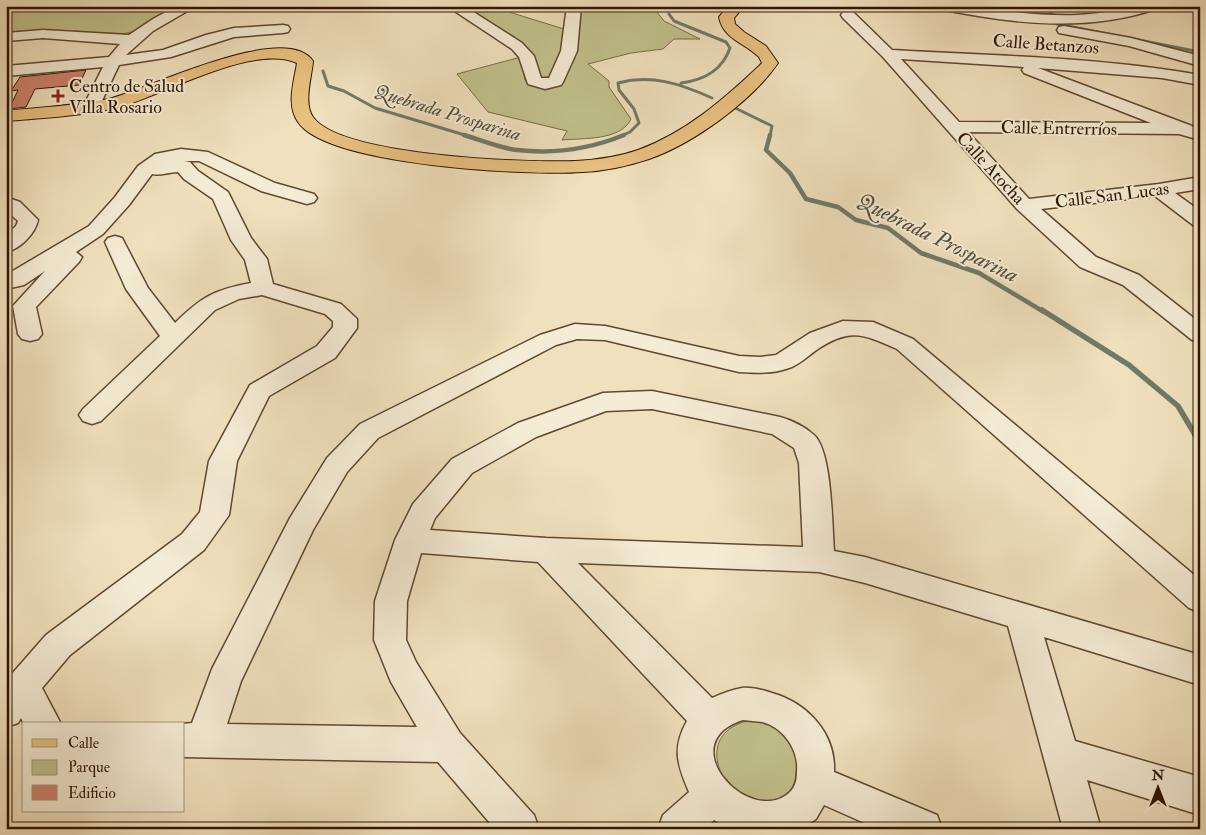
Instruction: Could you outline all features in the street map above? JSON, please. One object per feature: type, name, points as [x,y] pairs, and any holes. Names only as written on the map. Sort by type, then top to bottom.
[{"type":"main road","points":[[6,116],[92,107],[123,100],[248,56],[269,52],[285,52],[296,55],[305,61],[301,105],[305,120],[320,133],[348,144],[393,153],[481,163],[563,167],[605,164],[644,154],[684,138],[714,115],[765,70],[770,63],[768,55],[754,43],[731,30],[726,24],[729,7]]},
{"type":"street","points":[[92,107],[114,62],[132,40],[153,25],[189,6]]},
{"type":"street","points":[[454,6],[518,46],[526,56],[534,81],[545,84],[555,82],[569,51],[574,6]]},
{"type":"street","points":[[945,6],[1017,16],[1092,18],[1123,15],[1151,6]]},
{"type":"street","name":"Calle Atocha","points":[[848,16],[888,54],[1024,205],[1088,262],[1131,280],[1200,335]]},
{"type":"street","points":[[1017,16],[1044,26],[1131,42],[1200,61]]},
{"type":"street","points":[[6,71],[114,62],[180,51],[219,36],[256,30],[283,29]]},
{"type":"street","points":[[6,37],[43,34],[132,40]]},
{"type":"street","name":"Calle Betanzos","points":[[888,54],[1162,73],[1200,80]]},
{"type":"street","points":[[1009,61],[1173,130],[1200,135]]},
{"type":"street","name":"Calle Entrerríos","points":[[953,127],[1173,130]]},
{"type":"street","points":[[30,334],[24,306],[106,236],[139,178],[145,170],[162,158],[181,155],[202,156],[268,187],[307,198]]},
{"type":"street","points":[[139,178],[164,167],[183,166],[191,175],[221,196],[241,240],[256,259],[263,288]]},
{"type":"street","name":"Calle San Lucas","points":[[1024,205],[1159,190],[1200,183]]},
{"type":"street","points":[[1159,190],[1200,221]]},
{"type":"street","points":[[6,203],[28,220],[26,228],[6,246]]},
{"type":"street","points":[[6,282],[16,280],[106,236]]},
{"type":"street","points":[[106,236],[137,289],[174,338]]},
{"type":"street","points":[[41,722],[15,698],[58,645],[193,542],[214,515],[223,460],[259,391],[326,352],[345,328],[345,320],[333,309],[263,288],[233,293],[207,305],[92,415]]},
{"type":"street","points":[[447,745],[194,740],[300,526],[337,465],[369,431],[548,340],[575,331],[605,333],[739,364],[761,365],[782,362],[818,338],[844,328],[873,329],[905,344],[1200,598]]},
{"type":"street","points":[[520,829],[447,745],[403,671],[390,640],[390,601],[410,540],[423,512],[462,466],[527,430],[603,402],[652,400],[780,426],[805,442],[813,463],[819,560]]},
{"type":"street","points":[[410,540],[546,550],[819,560],[865,570],[1200,670]]},
{"type":"street","points":[[546,550],[710,719]]},
{"type":"street","points":[[1021,616],[1082,829]]},
{"type":"street","points":[[744,704],[763,706],[783,714],[800,726],[811,744],[817,763],[816,783],[807,801],[792,814],[772,821],[750,820],[729,812],[711,797],[701,782],[695,764],[695,748],[700,732],[710,719],[725,709],[744,704]]},
{"type":"street","points":[[1062,755],[1200,796]]},
{"type":"street","points":[[816,783],[923,829]]},
{"type":"street","points":[[677,829],[711,797]]},
{"type":"green space","points":[[6,6],[181,6],[140,29],[127,33],[75,37],[6,35]]},
{"type":"green space","points":[[459,6],[505,6],[509,12],[564,29],[563,51],[547,80],[534,74],[532,54],[515,37]]},
{"type":"green space","points":[[579,6],[652,6],[664,21],[700,39],[674,39],[663,49],[631,53],[588,64],[609,81],[609,87],[631,119],[626,126],[610,135],[562,140],[567,131],[488,112],[457,74],[521,57],[525,80],[544,86],[564,82],[573,54]]},
{"type":"green space","points":[[756,719],[769,721],[800,750],[796,789],[773,802],[756,802],[741,796],[728,784],[720,769],[717,753],[721,738],[734,726]]},
{"type":"building","points":[[86,70],[79,85],[35,89],[26,107],[9,109],[18,90],[11,91],[20,77]]},
{"type":"waterway","points":[[1041,6],[1049,10],[1052,15]]},
{"type":"waterway","points":[[669,14],[674,21],[726,42],[730,48],[722,63],[711,73],[697,80],[681,83]]},
{"type":"waterway","points":[[1055,21],[1057,24],[1200,52]]},
{"type":"waterway","name":"Quebrada Prosparina","points":[[323,71],[328,86],[344,91],[375,108],[468,136]]},
{"type":"waterway","name":"Quebrada Prosparina","points":[[621,136],[630,132],[639,123],[634,109],[619,90],[618,83],[631,80],[655,80],[689,88],[712,98]]},
{"type":"waterway","name":"Quebrada Prosparina","points":[[729,105],[772,126],[770,136]]},
{"type":"waterway","name":"Quebrada Prosparina","points":[[464,135],[497,146],[531,151],[558,151],[585,147],[624,135]]},
{"type":"waterway","name":"Quebrada Prosparina","points":[[770,135],[766,150],[790,173],[806,199],[838,207],[856,220],[888,228],[921,253],[979,273],[1044,312]]},
{"type":"waterway","name":"Quebrada Prosparina","points":[[1042,310],[1129,365],[1178,406],[1200,443]]},
{"type":"place","name":"Centro de Salud Villa Rosario","points":[[58,96]]}]
